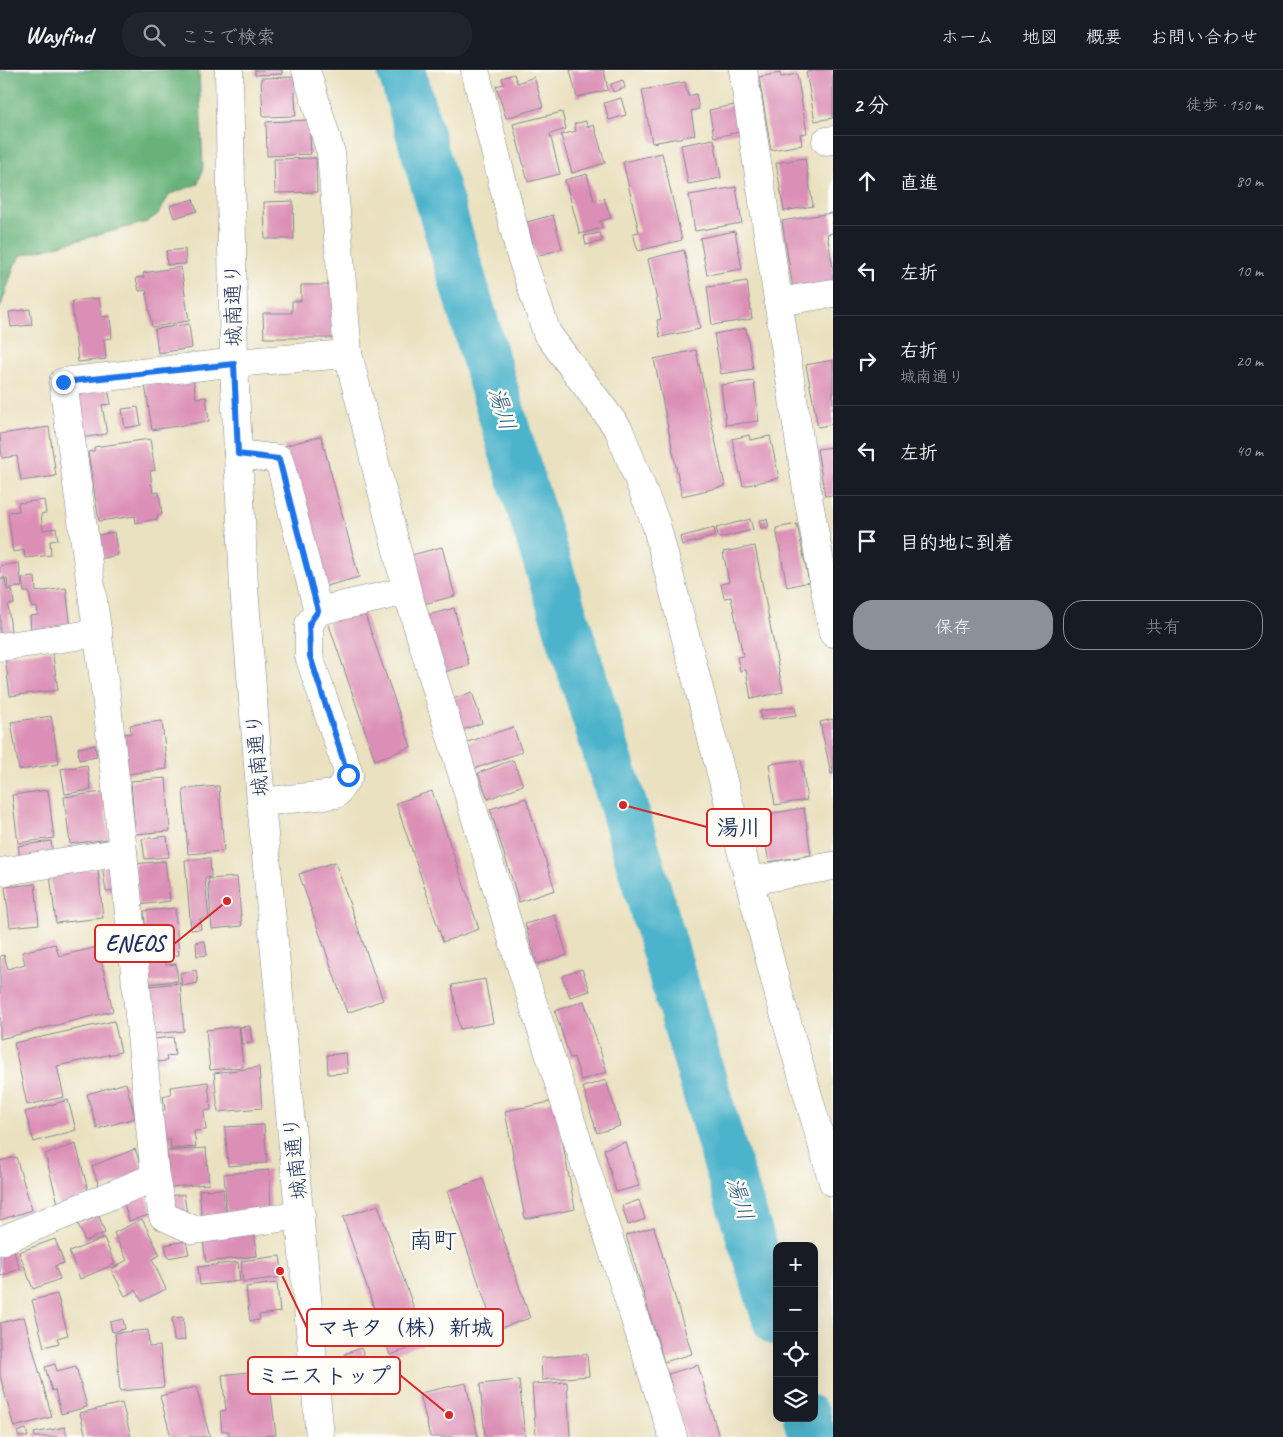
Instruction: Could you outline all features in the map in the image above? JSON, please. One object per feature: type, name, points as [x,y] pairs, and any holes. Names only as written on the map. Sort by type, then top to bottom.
[{"type":"street","name":"城南通り","points":[[229,70],[234,364],[244,587],[261,802],[301,1215],[320,1437]]},
{"type":"street","points":[[306,70],[331,153],[348,354],[407,592],[511,935],[673,1437]]},
{"type":"street","points":[[475,70],[520,253],[547,333],[619,430],[656,524],[778,995],[833,1182]]},
{"type":"street","points":[[743,70],[808,497],[833,633]]},
{"type":"street","points":[[778,302],[833,293]]},
{"type":"street","points":[[301,1215],[194,1230],[163,1216],[156,1177],[123,852],[98,633],[63,382],[348,354]]},
{"type":"street","points":[[238,454],[279,459],[318,611]]},
{"type":"street","points":[[261,802],[336,794],[348,775],[310,656],[309,624],[318,611],[407,592]]},
{"type":"street","points":[[0,647],[98,633]]},
{"type":"street","points":[[0,872],[123,852]]},
{"type":"street","points":[[748,880],[833,866]]},
{"type":"street","points":[[0,1241],[156,1177]]},
{"type":"green space","points":[[0,70],[199,70],[203,168],[198,184],[170,194],[158,214],[147,222],[22,255],[15,264],[0,309]]},
{"type":"building","points":[[255,70],[282,70],[282,74],[255,75]]},
{"type":"building","points":[[570,70],[604,70],[608,90],[577,97]]},
{"type":"building","points":[[833,70],[833,118],[815,121],[806,72]]},
{"type":"building","points":[[780,73],[781,77],[797,74],[807,133],[800,134],[802,145],[771,150],[759,77]]},
{"type":"building","points":[[514,74],[517,83],[534,77],[543,107],[506,118],[496,86],[504,84],[502,78]]},
{"type":"building","points":[[294,77],[296,116],[263,117],[261,78]]},
{"type":"building","points":[[623,80],[625,88],[613,92],[611,84]]},
{"type":"building","points":[[685,82],[688,96],[696,94],[699,109],[691,111],[695,135],[652,143],[642,90]]},
{"type":"building","points":[[621,98],[626,115],[609,120],[604,103]]},
{"type":"building","points":[[735,105],[740,132],[714,137],[709,110]]},
{"type":"building","points":[[562,112],[566,129],[550,134],[560,174],[528,182],[513,124]]},
{"type":"building","points":[[309,120],[311,154],[267,156],[266,122]]},
{"type":"building","points":[[586,121],[587,127],[594,125],[605,163],[572,173],[561,135],[576,131],[574,124]]},
{"type":"building","points":[[714,139],[721,178],[688,184],[681,145]]},
{"type":"building","points":[[662,153],[682,240],[638,251],[633,233],[639,232],[623,162]]},
{"type":"building","points":[[316,158],[317,192],[275,193],[274,159]]},
{"type":"building","points":[[805,158],[813,206],[784,211],[776,163]]},
{"type":"building","points":[[587,174],[594,201],[604,198],[611,218],[600,221],[602,228],[580,234],[565,180]]},
{"type":"building","points":[[736,187],[742,223],[695,231],[689,195]]},
{"type":"building","points":[[193,199],[197,211],[174,218],[170,206]]},
{"type":"building","points":[[293,201],[294,239],[265,239],[264,202]]},
{"type":"building","points":[[831,213],[833,233],[827,234],[833,268],[833,282],[793,289],[782,221]]},
{"type":"building","points":[[553,215],[562,249],[536,256],[527,222]]},
{"type":"building","points":[[735,231],[742,269],[707,275],[700,238]]},
{"type":"building","points":[[600,233],[602,241],[586,245],[584,236]]},
{"type":"building","points":[[185,249],[186,264],[167,265],[166,251]]},
{"type":"building","points":[[684,250],[700,329],[660,337],[657,320],[661,319],[648,259]]},
{"type":"building","points":[[181,267],[189,321],[152,327],[146,290],[139,291],[136,278],[144,277],[143,273]]},
{"type":"building","points":[[747,281],[752,319],[712,325],[707,287]]},
{"type":"building","points":[[301,285],[334,285],[335,338],[264,338],[263,313],[292,313],[292,301],[301,301]]},
{"type":"building","points":[[99,298],[102,317],[110,316],[112,338],[104,339],[106,359],[78,362],[72,301]]},
{"type":"building","points":[[30,309],[32,325],[11,327],[9,312]]},
{"type":"building","points":[[189,324],[192,348],[158,353],[155,329]]},
{"type":"building","points":[[746,328],[753,369],[721,374],[714,334]]},
{"type":"building","points":[[696,350],[725,486],[682,496],[654,359]]},
{"type":"building","points":[[833,360],[833,424],[818,427],[806,365]]},
{"type":"building","points":[[193,377],[196,398],[206,397],[209,421],[152,430],[145,384]]},
{"type":"building","points":[[754,381],[759,421],[726,425],[721,385]]},
{"type":"building","points":[[108,389],[111,404],[102,405],[107,434],[80,438],[73,394]]},
{"type":"building","points":[[138,407],[141,425],[125,428],[122,409]]},
{"type":"building","points":[[49,427],[56,476],[21,481],[17,456],[2,458],[0,434]]},
{"type":"building","points":[[749,435],[750,440],[770,436],[779,478],[743,486],[732,439]]},
{"type":"building","points":[[321,436],[359,577],[323,587],[284,446]]},
{"type":"building","points":[[150,439],[155,470],[150,471],[153,493],[159,492],[162,514],[157,515],[158,519],[136,523],[135,516],[99,521],[88,452],[94,451],[94,447]]},
{"type":"building","points":[[833,447],[833,495],[825,496],[817,449]]},
{"type":"building","points":[[44,500],[46,513],[41,514],[43,530],[56,528],[58,540],[50,541],[51,555],[25,558],[24,550],[13,552],[8,512],[19,511],[18,503]]},
{"type":"building","points":[[750,519],[753,530],[719,538],[716,528]]},
{"type":"building","points":[[767,519],[769,527],[761,528],[759,520]]},
{"type":"building","points":[[797,524],[809,582],[787,587],[776,528]]},
{"type":"building","points":[[714,528],[716,536],[682,545],[680,537]]},
{"type":"building","points":[[114,532],[118,555],[99,559],[94,536]]},
{"type":"building","points":[[755,546],[783,692],[751,699],[746,670],[740,671],[737,657],[743,656],[731,597],[724,598],[721,584],[729,582],[723,552]]},
{"type":"building","points":[[442,547],[455,596],[416,606],[404,557]]},
{"type":"building","points":[[19,563],[22,587],[8,588],[7,578],[0,578],[0,566]]},
{"type":"building","points":[[35,577],[36,592],[66,588],[71,628],[31,633],[30,616],[38,615],[37,607],[32,608],[29,592],[24,592],[22,578]]},
{"type":"building","points":[[5,579],[7,590],[12,589],[14,604],[8,605],[11,632],[0,633],[0,580]]},
{"type":"building","points":[[454,608],[469,665],[436,674],[421,617]]},
{"type":"building","points":[[363,609],[411,747],[375,760],[328,622]]},
{"type":"building","points":[[52,650],[58,690],[10,696],[5,656]]},
{"type":"building","points":[[472,692],[482,723],[454,733],[443,703]]},
{"type":"building","points":[[795,706],[796,715],[761,720],[760,711]]},
{"type":"building","points":[[51,716],[59,764],[19,770],[11,722]]},
{"type":"building","points":[[833,719],[833,773],[831,774],[820,722]]},
{"type":"building","points":[[162,721],[167,769],[126,774],[122,734],[131,733],[130,725]]},
{"type":"building","points":[[513,727],[522,752],[471,770],[462,744]]},
{"type":"building","points":[[95,745],[97,757],[79,760],[78,748]]},
{"type":"building","points":[[513,760],[523,785],[488,799],[478,773]]},
{"type":"building","points":[[801,760],[807,800],[775,805],[769,764]]},
{"type":"building","points":[[87,765],[91,790],[65,794],[61,769]]},
{"type":"building","points":[[166,778],[170,831],[135,834],[131,781]]},
{"type":"building","points":[[219,786],[224,851],[188,854],[183,789]]},
{"type":"building","points":[[48,790],[54,838],[18,843],[12,795]]},
{"type":"building","points":[[432,791],[479,929],[443,942],[396,803]]},
{"type":"building","points":[[103,792],[109,839],[70,844],[64,797]]},
{"type":"building","points":[[526,798],[555,890],[519,902],[490,809]]},
{"type":"building","points":[[804,808],[811,855],[769,862],[765,841],[753,843],[749,817]]},
{"type":"building","points":[[167,836],[169,857],[145,859],[142,839]]},
{"type":"building","points":[[51,841],[53,854],[20,859],[18,846]]},
{"type":"building","points":[[210,858],[211,877],[205,878],[209,919],[200,919],[201,929],[191,930],[185,860]]},
{"type":"building","points":[[165,861],[170,901],[139,905],[134,864]]},
{"type":"building","points":[[335,862],[383,1000],[347,1013],[299,874]]},
{"type":"building","points":[[114,864],[118,891],[106,892],[102,865]]},
{"type":"building","points":[[98,869],[103,918],[56,923],[50,874]]},
{"type":"building","points":[[237,877],[242,926],[212,929],[208,879]]},
{"type":"building","points":[[35,884],[39,924],[10,927],[5,887]]},
{"type":"building","points":[[175,908],[179,955],[148,957],[144,911]]},
{"type":"building","points":[[555,915],[567,955],[537,964],[525,924]]},
{"type":"building","points":[[205,941],[207,955],[197,956],[196,942]]},
{"type":"building","points":[[55,944],[59,956],[98,947],[113,1011],[0,1039],[0,956],[4,955],[8,969],[25,964],[22,952]]},
{"type":"building","points":[[165,959],[166,965],[176,964],[178,981],[146,984],[144,961]]},
{"type":"building","points":[[582,969],[590,991],[570,997],[562,976]]},
{"type":"building","points":[[196,970],[198,983],[182,986],[180,973]]},
{"type":"building","points":[[485,979],[493,1023],[460,1029],[452,985]]},
{"type":"building","points":[[180,983],[184,1031],[152,1034],[148,986]]},
{"type":"building","points":[[584,1001],[607,1072],[581,1080],[574,1057],[570,1058],[555,1011]]},
{"type":"building","points":[[114,1021],[121,1052],[57,1066],[64,1097],[27,1105],[14,1043]]},
{"type":"building","points":[[239,1026],[243,1067],[210,1070],[206,1030]]},
{"type":"building","points":[[250,1026],[252,1043],[242,1044],[240,1027]]},
{"type":"building","points":[[173,1037],[175,1055],[166,1056],[167,1061],[156,1062],[154,1039]]},
{"type":"building","points":[[346,1053],[348,1073],[328,1074],[327,1055]]},
{"type":"building","points":[[259,1067],[262,1108],[218,1112],[214,1073]]},
{"type":"building","points":[[606,1080],[620,1126],[597,1133],[583,1087]]},
{"type":"building","points":[[208,1082],[211,1110],[204,1111],[206,1130],[194,1131],[196,1147],[171,1149],[170,1140],[165,1140],[162,1110],[165,1110],[163,1096],[171,1094],[170,1087]]},
{"type":"building","points":[[126,1083],[135,1118],[97,1129],[87,1094]]},
{"type":"building","points":[[68,1100],[76,1130],[34,1142],[25,1112]]},
{"type":"building","points":[[555,1101],[575,1209],[525,1219],[505,1111]]},
{"type":"building","points":[[264,1125],[267,1163],[228,1166],[225,1127]]},
{"type":"building","points":[[626,1142],[639,1186],[616,1192],[604,1149]]},
{"type":"building","points":[[76,1144],[89,1194],[59,1207],[45,1154]]},
{"type":"building","points":[[206,1148],[209,1184],[170,1187],[167,1151]]},
{"type":"building","points":[[135,1149],[143,1172],[100,1189],[92,1166]]},
{"type":"building","points":[[16,1157],[32,1210],[0,1220],[0,1161]]},
{"type":"building","points":[[269,1170],[271,1208],[227,1212],[224,1174]]},
{"type":"building","points":[[483,1179],[530,1318],[495,1330],[447,1191]]},
{"type":"building","points":[[223,1189],[226,1218],[202,1220],[199,1190]]},
{"type":"building","points":[[184,1194],[187,1215],[171,1217],[169,1196]]},
{"type":"building","points":[[147,1196],[152,1214],[129,1221],[124,1203]]},
{"type":"building","points":[[639,1200],[645,1219],[628,1225],[622,1206]]},
{"type":"building","points":[[378,1205],[426,1343],[390,1355],[343,1217]]},
{"type":"building","points":[[99,1216],[105,1233],[85,1241],[78,1224]]},
{"type":"building","points":[[142,1219],[160,1255],[152,1259],[166,1289],[142,1301],[136,1290],[125,1296],[111,1269],[127,1260],[114,1233]]},
{"type":"building","points":[[654,1227],[692,1354],[664,1362],[626,1235]]},
{"type":"building","points":[[254,1228],[257,1256],[206,1262],[202,1234]]},
{"type":"building","points":[[104,1238],[115,1264],[80,1279],[69,1252]]},
{"type":"building","points":[[55,1239],[64,1263],[55,1266],[60,1279],[33,1289],[19,1252]]},
{"type":"building","points":[[186,1241],[189,1254],[168,1258],[165,1245]]},
{"type":"building","points":[[12,1246],[20,1269],[0,1276],[0,1250]]},
{"type":"building","points":[[280,1256],[283,1277],[243,1282],[241,1261]]},
{"type":"building","points":[[238,1262],[240,1281],[200,1285],[198,1267]]},
{"type":"building","points":[[277,1283],[280,1312],[259,1315],[260,1320],[250,1321],[246,1287]]},
{"type":"building","points":[[57,1294],[68,1335],[57,1338],[59,1343],[44,1347],[32,1300]]},
{"type":"building","points":[[24,1317],[52,1417],[14,1427],[0,1376],[0,1323]]},
{"type":"building","points":[[183,1317],[185,1340],[174,1341],[172,1318]]},
{"type":"building","points":[[123,1319],[125,1329],[112,1332],[110,1322]]},
{"type":"building","points":[[148,1330],[149,1347],[160,1346],[164,1387],[120,1391],[115,1333]]},
{"type":"building","points":[[361,1348],[367,1363],[350,1369],[344,1354]]},
{"type":"building","points":[[587,1354],[589,1376],[542,1380],[541,1358]]},
{"type":"building","points":[[55,1364],[57,1371],[76,1366],[87,1407],[61,1414],[55,1390],[52,1391],[45,1367]]},
{"type":"building","points":[[698,1365],[719,1437],[686,1437],[668,1374]]},
{"type":"building","points":[[268,1370],[276,1435],[229,1437],[229,1431],[222,1431],[220,1411],[226,1410],[222,1375]]},
{"type":"building","points":[[519,1380],[525,1437],[485,1437],[480,1384]]},
{"type":"building","points":[[567,1382],[570,1437],[536,1437],[532,1384]]},
{"type":"building","points":[[466,1383],[478,1437],[430,1437],[420,1393]]},
{"type":"building","points":[[196,1387],[210,1437],[171,1437],[160,1396]]},
{"type":"building","points":[[122,1403],[131,1437],[86,1437],[80,1413]]},
{"type":"building","points":[[65,1427],[67,1437],[35,1437],[34,1433]]},
{"type":"building","points":[[26,1429],[28,1437],[19,1437],[17,1432]]},
{"type":"waterway","name":"湯川","points":[[401,70],[513,453],[623,805],[726,1160],[773,1309]]},
{"type":"waterway","name":"湯川","points":[[808,1422],[812,1437]]},
{"type":"place","name":"湯川","points":[[623,805]]},
{"type":"place","name":"ENEOS","points":[[227,901]]},
{"type":"place","name":"マキタ（株）新城","points":[[280,1271]]},
{"type":"place","name":"ミニストップ","points":[[449,1415]]},
{"type":"district","name":"南町","points":[[433,1240]]},
{"type":"route","points":[[63,382],[234,364],[238,454],[279,459],[318,611],[309,624],[310,656],[348,775]]}]
